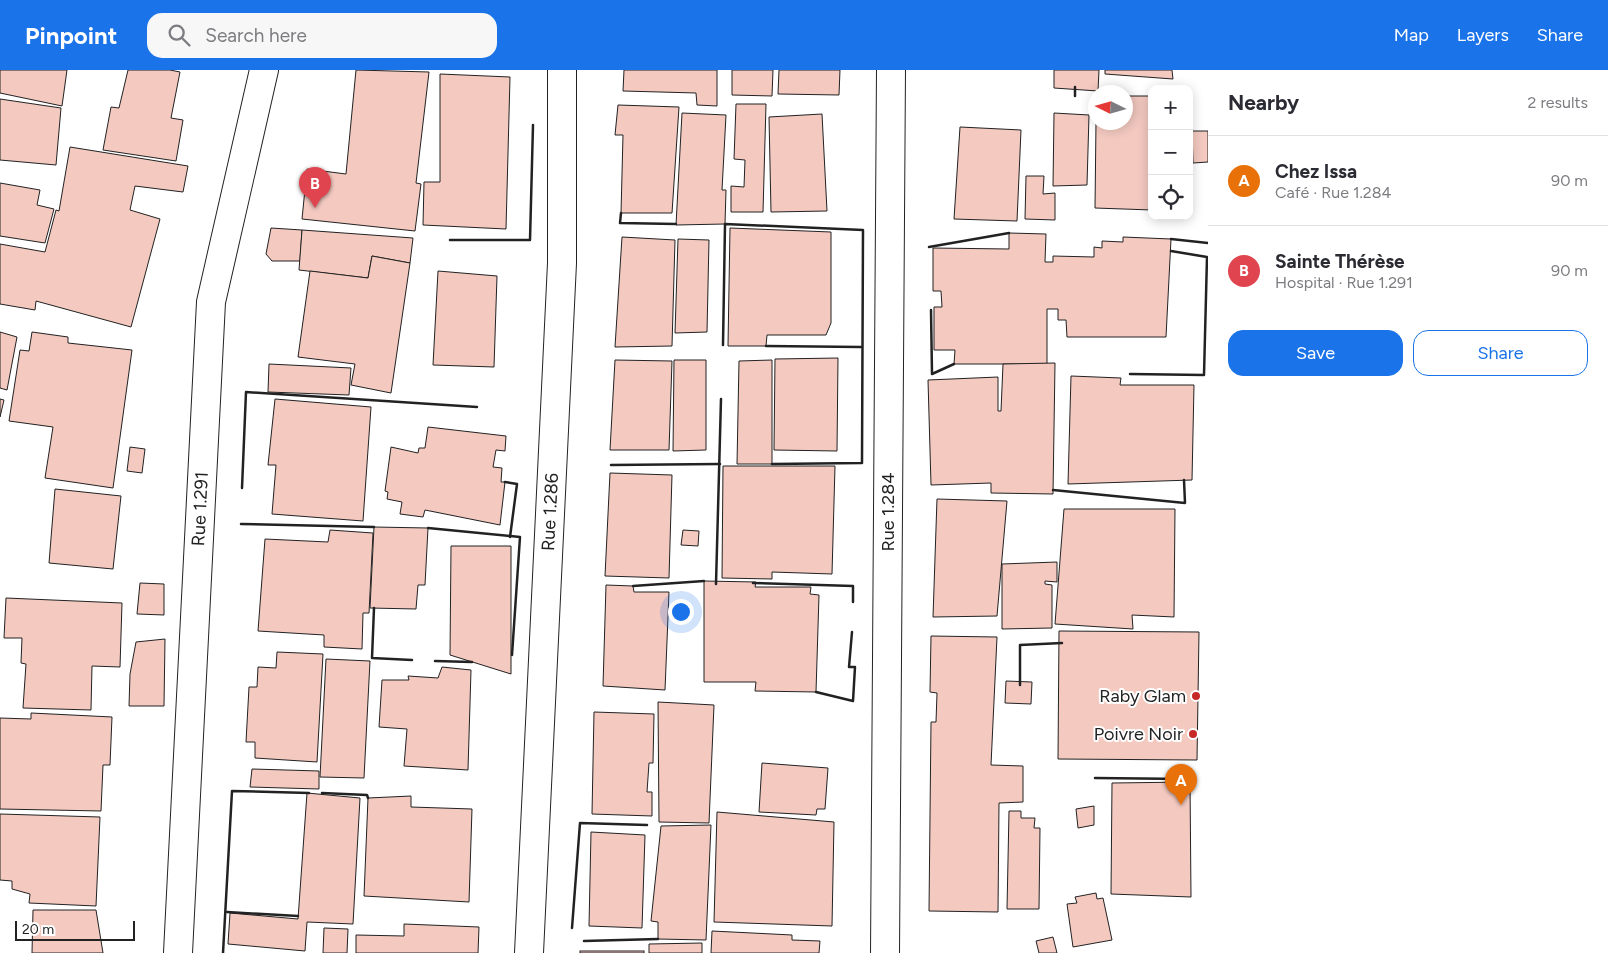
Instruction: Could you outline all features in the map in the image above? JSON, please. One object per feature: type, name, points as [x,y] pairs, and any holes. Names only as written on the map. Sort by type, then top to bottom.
[{"type":"street","name":"Rue 1.291","points":[[178,953],[211,302],[264,70]]},
{"type":"street","name":"Rue 1.286","points":[[529,953],[562,263],[562,70]]},
{"type":"street","name":"Rue 1.284","points":[[884,953],[891,70]]},
{"type":"building","points":[[0,70],[67,70],[62,106],[0,93]]},
{"type":"building","points":[[128,70],[170,70],[180,72],[171,118],[183,120],[176,161],[103,150],[111,107],[119,108]]},
{"type":"building","points":[[356,70],[429,72],[416,183],[421,184],[415,231],[302,219],[307,169],[346,174]]},
{"type":"building","points":[[624,70],[717,70],[717,106],[697,105],[696,93],[623,91]]},
{"type":"building","points":[[732,70],[773,70],[772,96],[732,95]]},
{"type":"building","points":[[779,70],[840,70],[839,95],[778,94]]},
{"type":"building","points":[[1054,70],[1099,70],[1098,85],[1088,85],[1088,90],[1054,88]]},
{"type":"building","points":[[1105,70],[1172,70],[1173,79],[1105,74]]},
{"type":"building","points":[[440,74],[510,77],[506,229],[423,225],[424,182],[440,182]]},
{"type":"building","points":[[1133,96],[1148,96],[1148,210],[1095,208],[1096,130],[1133,130]]},
{"type":"building","points":[[0,99],[61,108],[56,165],[0,160]]},
{"type":"building","points":[[736,104],[766,104],[763,212],[731,212],[731,186],[744,187],[745,160],[734,159]]},
{"type":"building","points":[[618,105],[679,107],[672,213],[621,213],[623,135],[615,135]]},
{"type":"building","points":[[682,113],[726,115],[722,190],[726,190],[725,224],[676,225]]},
{"type":"building","points":[[1054,113],[1088,115],[1087,185],[1053,186]]},
{"type":"building","points":[[822,114],[827,211],[771,212],[769,117]]},
{"type":"building","points":[[960,127],[1021,130],[1017,221],[954,219]]},
{"type":"building","points":[[1193,131],[1208,131],[1208,162],[1193,163]]},
{"type":"building","points":[[70,147],[188,166],[183,192],[135,186],[130,210],[160,219],[131,327],[36,301],[35,310],[0,304],[0,244],[45,252],[56,210],[59,211]]},
{"type":"building","points":[[1026,176],[1044,176],[1043,194],[1055,193],[1055,220],[1025,219]]},
{"type":"building","points":[[0,183],[40,190],[37,205],[54,209],[45,243],[0,236]]},
{"type":"building","points":[[271,228],[302,230],[300,261],[272,261],[266,254]]},
{"type":"building","points":[[730,228],[831,232],[831,323],[826,335],[767,335],[766,346],[728,346]]},
{"type":"building","points":[[302,230],[413,238],[410,263],[372,256],[368,278],[299,270]]},
{"type":"building","points":[[1009,233],[1046,234],[1045,262],[1053,262],[1053,256],[1094,257],[1094,247],[1102,248],[1102,241],[1123,242],[1123,237],[1171,239],[1166,337],[1067,337],[1066,320],[1058,320],[1058,309],[1047,309],[1047,364],[954,364],[955,350],[934,350],[934,307],[942,307],[941,291],[933,291],[933,248],[1009,249]]},
{"type":"building","points":[[622,237],[675,240],[672,346],[615,347]]},
{"type":"building","points":[[678,239],[709,240],[707,332],[675,333]]},
{"type":"building","points":[[372,256],[410,263],[391,393],[351,385],[355,364],[298,357],[310,271],[368,278]]},
{"type":"building","points":[[438,271],[497,276],[494,367],[433,365]]},
{"type":"building","points":[[0,332],[17,337],[7,390],[0,388]]},
{"type":"building","points":[[32,332],[68,337],[68,343],[132,350],[113,488],[45,478],[53,427],[9,421],[20,350],[29,351]]},
{"type":"building","points":[[838,358],[837,451],[774,450],[775,359]]},
{"type":"building","points":[[615,360],[672,361],[669,450],[610,450]]},
{"type":"building","points":[[674,360],[706,360],[706,450],[673,451]]},
{"type":"building","points":[[772,360],[772,464],[737,464],[739,361]]},
{"type":"building","points":[[1055,363],[1053,494],[991,493],[991,483],[931,485],[928,380],[998,377],[998,411],[1001,411],[1003,364]]},
{"type":"building","points":[[269,364],[351,368],[349,395],[268,392]]},
{"type":"building","points":[[1071,376],[1121,378],[1120,385],[1194,385],[1192,480],[1068,484]]},
{"type":"building","points":[[0,399],[4,400],[0,417]]},
{"type":"building","points":[[275,399],[371,407],[363,521],[272,514],[276,465],[268,465]]},
{"type":"building","points":[[428,427],[506,436],[505,451],[496,450],[493,467],[502,468],[501,482],[505,482],[500,525],[425,510],[423,517],[400,514],[402,502],[387,499],[388,492],[385,491],[391,447],[418,453],[419,448],[425,448]]},
{"type":"building","points":[[130,447],[145,449],[142,473],[127,471]]},
{"type":"building","points":[[723,466],[835,466],[832,574],[772,572],[772,579],[722,578]]},
{"type":"building","points":[[610,473],[672,475],[669,578],[605,576]]},
{"type":"building","points":[[55,489],[121,496],[113,569],[49,563]]},
{"type":"building","points":[[937,499],[1007,501],[997,616],[933,617]]},
{"type":"building","points":[[1064,509],[1175,509],[1174,617],[1132,615],[1133,629],[1055,624]]},
{"type":"building","points":[[374,527],[428,528],[425,585],[418,585],[416,609],[370,608]]},
{"type":"building","points":[[330,530],[373,533],[369,613],[363,613],[362,649],[324,647],[324,635],[258,631],[265,539],[328,542]]},
{"type":"building","points":[[683,530],[699,531],[698,546],[681,545]]},
{"type":"building","points":[[451,546],[511,546],[511,674],[450,655]]},
{"type":"building","points":[[1057,562],[1057,582],[1045,581],[1045,584],[1052,585],[1052,628],[1002,629],[1002,564]]},
{"type":"building","points":[[704,581],[756,582],[755,587],[811,587],[810,594],[819,595],[816,692],[755,691],[756,682],[704,682]]},
{"type":"building","points":[[140,583],[164,584],[164,615],[137,614]]},
{"type":"building","points":[[606,585],[633,586],[634,592],[669,592],[665,690],[603,686]]},
{"type":"building","points":[[6,598],[122,603],[120,667],[92,666],[91,710],[23,708],[26,664],[21,663],[22,638],[4,638]]},
{"type":"building","points":[[1059,631],[1199,632],[1197,760],[1058,759]]},
{"type":"building","points":[[931,636],[997,637],[991,765],[1023,766],[1023,802],[999,803],[998,912],[929,911],[931,722],[936,722],[937,693],[930,692]]},
{"type":"building","points":[[165,639],[164,706],[129,706],[130,674],[136,642]]},
{"type":"building","points":[[277,652],[323,654],[317,762],[255,758],[255,742],[246,742],[249,687],[257,687],[258,667],[276,668]]},
{"type":"building","points":[[326,659],[370,661],[364,778],[320,777]]},
{"type":"building","points":[[442,667],[471,670],[468,770],[404,766],[407,729],[379,727],[382,680],[409,680],[408,676],[438,678]]},
{"type":"building","points":[[1006,681],[1032,682],[1031,704],[1005,703]]},
{"type":"building","points":[[658,702],[714,705],[709,823],[659,822]]},
{"type":"building","points":[[594,712],[654,714],[653,763],[649,763],[647,792],[652,792],[652,816],[592,814]]},
{"type":"building","points":[[31,713],[112,717],[110,765],[103,765],[101,811],[0,809],[0,718],[31,719]]},
{"type":"building","points":[[762,763],[828,768],[825,809],[817,809],[816,815],[759,812]]},
{"type":"building","points":[[252,769],[319,771],[319,789],[250,787]]},
{"type":"building","points":[[1190,782],[1191,897],[1111,894],[1112,783]]},
{"type":"building","points":[[307,793],[360,798],[353,924],[307,922],[305,951],[228,944],[230,913],[298,919]]},
{"type":"building","points":[[411,796],[411,807],[472,809],[469,902],[364,896],[368,798]]},
{"type":"building","points":[[1094,806],[1094,825],[1078,828],[1076,809]]},
{"type":"building","points":[[1009,811],[1021,811],[1021,818],[1035,818],[1034,828],[1040,828],[1039,909],[1007,909]]},
{"type":"building","points":[[717,812],[834,822],[832,926],[714,922]]},
{"type":"building","points":[[0,814],[100,817],[96,906],[29,903],[30,894],[12,889],[12,881],[0,880]]},
{"type":"building","points":[[711,825],[706,940],[658,939],[658,922],[651,921],[661,826]]},
{"type":"building","points":[[591,832],[645,835],[642,928],[589,926]]},
{"type":"building","points":[[1096,893],[1097,899],[1103,898],[1112,940],[1073,947],[1067,904],[1077,903],[1075,897]]},
{"type":"building","points":[[33,910],[96,910],[103,953],[32,953]]},
{"type":"building","points":[[404,924],[479,927],[478,953],[356,953],[356,935],[404,936]]},
{"type":"building","points":[[324,928],[348,929],[347,953],[323,953]]},
{"type":"building","points":[[712,931],[792,935],[792,940],[820,941],[819,953],[711,953]]},
{"type":"building","points":[[1053,937],[1057,953],[1039,953],[1036,941]]},
{"type":"building","points":[[702,943],[702,953],[649,953],[649,944]]},
{"type":"building","points":[[580,951],[644,951],[644,953],[580,953]]},
{"type":"wall","points":[[1075,87],[1075,96]]},
{"type":"wall","points":[[450,240],[530,240],[533,125]]},
{"type":"wall","points":[[621,213],[620,223],[676,224]]},
{"type":"wall","points":[[723,345],[725,224],[863,230],[862,463],[772,464]]},
{"type":"wall","points":[[929,247],[1009,233]]},
{"type":"wall","points":[[1171,239],[1208,243]]},
{"type":"wall","points":[[1130,374],[1204,375],[1207,257],[1171,251]]},
{"type":"wall","points":[[931,310],[932,374],[954,364]]},
{"type":"wall","points":[[766,346],[861,347]]},
{"type":"wall","points":[[242,488],[246,392],[477,407]]},
{"type":"wall","points":[[716,584],[721,399]]},
{"type":"wall","points":[[611,465],[720,464]]},
{"type":"wall","points":[[1053,490],[1185,503],[1184,480]]},
{"type":"wall","points":[[505,482],[517,484],[510,537]]},
{"type":"wall","points":[[241,524],[374,527]]},
{"type":"wall","points":[[428,528],[520,537],[512,655]]},
{"type":"wall","points":[[633,586],[704,581]]},
{"type":"wall","points":[[753,583],[853,586],[853,602]]},
{"type":"wall","points":[[374,608],[372,658],[412,660]]},
{"type":"wall","points":[[816,692],[853,701],[855,667],[849,667],[852,632]]},
{"type":"wall","points":[[1020,685],[1020,645],[1062,643]]},
{"type":"wall","points":[[435,661],[472,662]]},
{"type":"wall","points":[[1095,778],[1187,779]]},
{"type":"wall","points":[[223,953],[232,791],[309,793]]},
{"type":"wall","points":[[322,793],[367,795],[368,798]]},
{"type":"wall","points":[[572,928],[580,823],[647,825]]},
{"type":"wall","points":[[227,912],[298,916]]},
{"type":"wall","points":[[584,941],[658,939]]},
{"type":"place","name":"Sainte Thérèse","points":[[315,208]]},
{"type":"place","name":"Raby Glam","points":[[1196,696]]},
{"type":"place","name":"Poivre Noir","points":[[1193,734]]},
{"type":"place","name":"Chez Issa","points":[[1181,805]]}]
